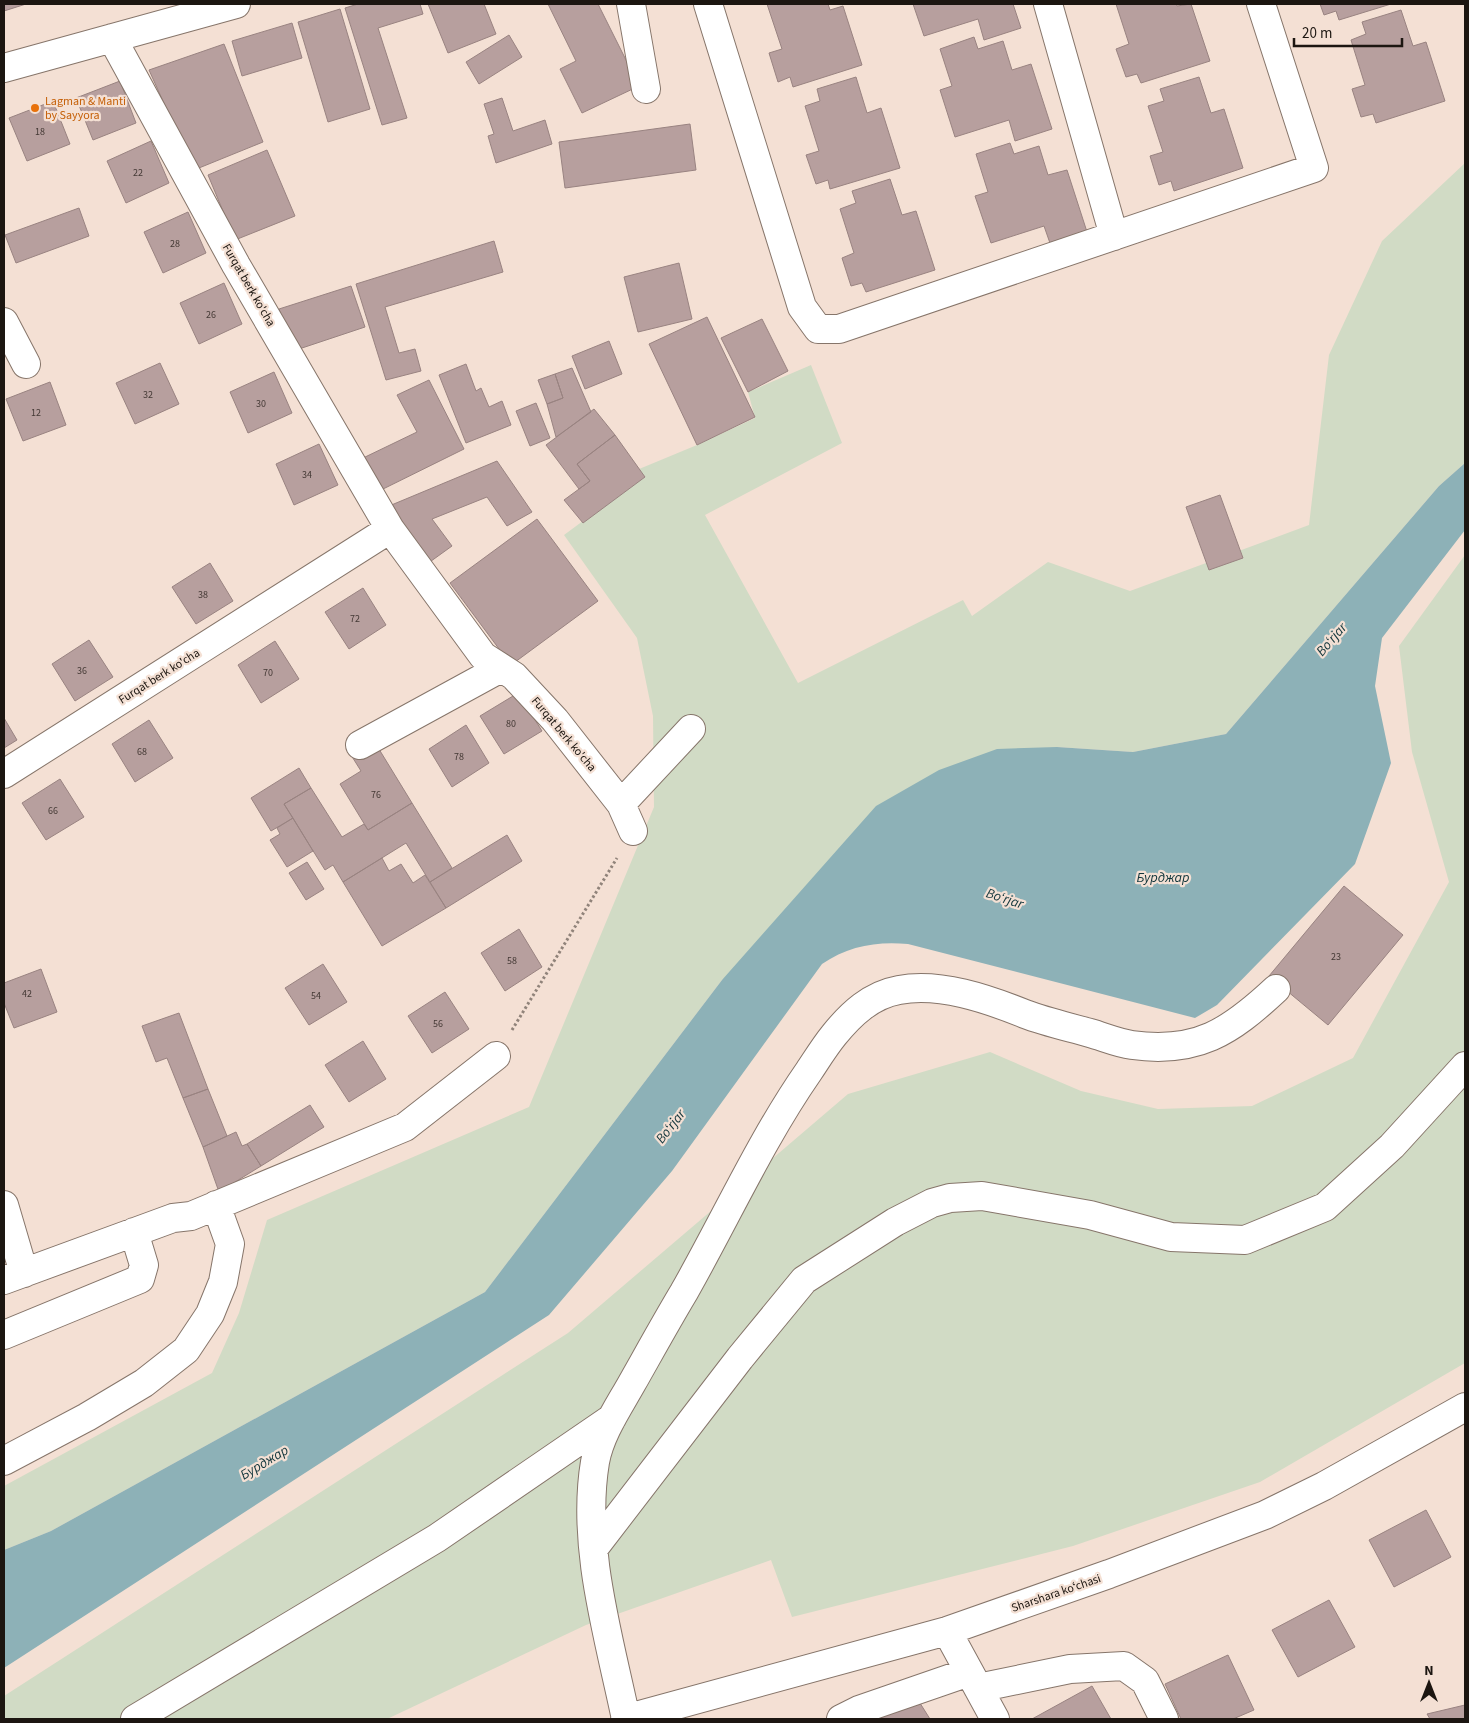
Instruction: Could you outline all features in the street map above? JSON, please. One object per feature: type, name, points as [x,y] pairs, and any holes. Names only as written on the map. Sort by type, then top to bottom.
[{"type":"street","points":[[4,68],[236,4]]},
{"type":"street","points":[[631,4],[646,89]]},
{"type":"street","points":[[708,4],[802,307],[818,330],[840,329],[1314,168],[1261,4]]},
{"type":"street","points":[[1048,4],[1114,236]]},
{"type":"street","name":"Furqat berk ko'cha","points":[[112,38],[236,265],[390,529],[483,656],[514,676],[555,720],[621,804],[633,831]]},
{"type":"street","points":[[4,322],[26,364]]},
{"type":"street","name":"Furqat berk ko'cha","points":[[4,774],[390,529]]},
{"type":"street","points":[[360,745],[501,668]]},
{"type":"street","points":[[621,804],[691,730]]},
{"type":"street","points":[[626,1719],[596,1571],[590,1507],[596,1457],[612,1418],[708,1249],[784,1108],[834,1035],[870,1000],[900,989],[940,989],[987,1000],[1028,1015],[1130,1044],[1162,1048],[1193,1044],[1227,1030],[1256,1008],[1276,989]]},
{"type":"street","points":[[4,1205],[14,1276],[173,1218],[192,1216],[406,1127],[496,1056]]},
{"type":"street","points":[[594,1548],[740,1358],[804,1280],[896,1222],[932,1203],[950,1198],[982,1196],[1090,1214],[1171,1237],[1245,1240],[1325,1207],[1392,1146],[1465,1066]]},
{"type":"street","points":[[4,1461],[87,1417],[144,1383],[186,1350],[210,1314],[223,1282],[230,1244],[216,1205]]},
{"type":"street","points":[[4,1335],[140,1279],[144,1265],[134,1232]]},
{"type":"street","name":"Sharshara koʻchasi","points":[[626,1719],[947,1631],[1109,1574],[1265,1515],[1365,1465],[1465,1407]]},
{"type":"street","points":[[134,1719],[437,1538],[612,1418]]},
{"type":"street","points":[[947,1631],[995,1719]]},
{"type":"street","points":[[841,1719],[859,1710],[974,1680],[1070,1669],[1124,1666],[1145,1681],[1164,1719]]},
{"type":"path","points":[[496,1056],[633,831]]},
{"type":"green space","points":[[1465,163],[1465,463],[1439,486],[1226,734],[1133,752],[1057,747],[722,980],[485,1292],[51,1531],[4,1550],[4,1486],[212,1373],[239,1313],[267,1220],[529,1107],[654,807],[653,716],[637,638],[564,535],[614,498],[615,479],[697,445],[755,418],[748,392],[811,365],[842,443],[705,515],[798,683],[963,600],[972,616],[1048,562],[1130,591],[1309,525],[1329,355],[1382,241]]},
{"type":"green space","points":[[1465,555],[1465,1363],[1260,1482],[1073,1546],[792,1617],[771,1560],[586,1625],[387,1719],[4,1719],[4,1696],[568,1333],[848,1094],[990,1052],[1081,1091],[1158,1109],[1252,1106],[1353,1058],[1449,882],[1412,752],[1399,646]]},
{"type":"water","name":"Бурджар","points":[[1465,463],[1465,530],[1382,638],[1375,686],[1391,763],[1355,864],[1217,1005],[1195,1018],[908,944],[885,943],[863,946],[832,958],[822,964],[672,1171],[549,1315],[4,1668],[4,1550],[51,1531],[485,1292],[722,980],[876,806],[939,770],[997,749],[1057,747],[1133,752],[1226,734],[1439,486]]},
{"type":"building","points":[[4,4],[26,4],[4,11]]},
{"type":"building","points":[[358,4],[420,4],[423,14],[378,28],[407,118],[382,125],[345,8]]},
{"type":"building","points":[[428,4],[484,4],[496,34],[448,53]]},
{"type":"building","points":[[548,4],[598,4],[639,86],[582,113],[560,69],[576,61]]},
{"type":"building","points":[[767,4],[828,4],[830,10],[843,6],[862,65],[793,87],[790,77],[778,82],[769,53],[782,49]]},
{"type":"building","points":[[913,4],[1013,4],[1021,28],[984,40],[978,19],[924,36]]},
{"type":"building","points":[[1116,4],[1176,4],[1177,6],[1191,4],[1210,61],[1141,83],[1137,74],[1126,77],[1116,49],[1129,44]]},
{"type":"building","points":[[1320,4],[1391,4],[1339,20],[1336,11],[1324,15]]},
{"type":"building","points":[[340,9],[370,109],[328,122],[298,22]]},
{"type":"building","points":[[1401,10],[1413,46],[1426,42],[1445,101],[1376,123],[1373,114],[1361,117],[1352,89],[1365,85],[1351,40],[1366,34],[1362,22]]},
{"type":"building","points":[[292,23],[302,58],[242,76],[232,41]]},
{"type":"building","points":[[509,35],[522,57],[479,84],[466,62]]},
{"type":"building","points":[[974,37],[978,49],[1003,41],[1012,70],[1031,64],[1052,129],[1015,141],[1009,120],[955,137],[940,90],[952,86],[940,49]]},
{"type":"building","points":[[224,44],[263,142],[194,170],[149,70]]},
{"type":"building","points":[[856,77],[867,113],[881,108],[900,168],[830,189],[828,180],[816,184],[806,155],[819,151],[805,106],[820,101],[817,89]]},
{"type":"building","points":[[1199,77],[1211,113],[1224,109],[1243,168],[1174,191],[1171,181],[1159,185],[1150,156],[1163,152],[1148,106],[1164,101],[1160,89]]},
{"type":"building","points":[[120,81],[136,123],[93,140],[76,98]]},
{"type":"building","points":[[502,98],[513,131],[545,120],[552,144],[496,163],[488,136],[494,134],[484,104]]},
{"type":"building","points":[[53,101],[70,144],[27,161],[9,118]]},
{"type":"building","points":[[690,124],[696,170],[565,188],[559,142]]},
{"type":"building","points":[[151,141],[169,183],[126,203],[107,161]]},
{"type":"building","points":[[1010,143],[1014,154],[1039,146],[1048,175],[1067,170],[1088,235],[1051,246],[1044,226],[991,243],[975,196],[988,192],[976,154]]},
{"type":"building","points":[[267,150],[295,216],[235,240],[208,175]]},
{"type":"building","points":[[890,179],[902,215],[916,211],[935,270],[866,292],[862,283],[851,286],[842,258],[854,253],[840,209],[856,203],[852,191]]},
{"type":"building","points":[[79,208],[89,236],[16,263],[5,235]]},
{"type":"building","points":[[188,212],[206,253],[163,273],[144,232]]},
{"type":"building","points":[[494,241],[503,272],[385,307],[399,353],[415,349],[421,371],[386,380],[356,284]]},
{"type":"building","points":[[679,263],[692,319],[638,332],[624,277]]},
{"type":"building","points":[[224,283],[242,324],[199,344],[180,303]]},
{"type":"building","points":[[351,286],[365,327],[293,351],[279,309]]},
{"type":"building","points":[[707,317],[755,417],[697,445],[649,344]]},
{"type":"building","points":[[762,319],[788,371],[748,392],[721,338]]},
{"type":"building","points":[[609,341],[622,374],[585,389],[572,356]]},
{"type":"building","points":[[160,363],[179,404],[135,424],[116,383]]},
{"type":"building","points":[[466,364],[476,391],[481,388],[489,407],[502,401],[511,425],[466,443],[439,375]]},
{"type":"building","points":[[572,368],[591,412],[556,437],[547,404],[563,398],[555,374]]},
{"type":"building","points":[[274,372],[292,413],[248,433],[230,392]]},
{"type":"building","points":[[555,374],[563,398],[547,404],[538,380]]},
{"type":"building","points":[[429,380],[464,449],[377,492],[361,459],[417,432],[397,395]]},
{"type":"building","points":[[50,382],[66,425],[23,441],[6,399]]},
{"type":"building","points":[[536,403],[550,438],[530,446],[516,411]]},
{"type":"building","points":[[594,409],[615,435],[577,464],[590,481],[579,489],[546,445]]},
{"type":"building","points":[[615,435],[645,477],[583,523],[564,500],[590,481],[577,464]]},
{"type":"building","points":[[319,444],[338,485],[294,505],[276,464]]},
{"type":"building","points":[[497,461],[532,512],[507,526],[487,497],[432,519],[452,546],[427,564],[389,506]]},
{"type":"building","points":[[1220,495],[1243,558],[1209,570],[1186,507]]},
{"type":"building","points":[[537,519],[598,601],[511,665],[450,583]]},
{"type":"building","points":[[210,563],[233,601],[196,624],[172,587]]},
{"type":"building","points":[[363,588],[386,625],[349,649],[325,612]]},
{"type":"building","points":[[89,640],[113,677],[75,701],[52,664]]},
{"type":"building","points":[[275,641],[299,679],[261,703],[238,665]]},
{"type":"building","points":[[518,693],[542,731],[504,754],[480,716]]},
{"type":"building","points":[[4,718],[17,740],[4,748]]},
{"type":"building","points":[[149,720],[173,758],[135,782],[112,744]]},
{"type":"building","points":[[466,725],[489,763],[452,787],[429,749]]},
{"type":"building","points":[[374,741],[412,803],[368,830],[340,784],[361,771],[351,755]]},
{"type":"building","points":[[299,768],[311,788],[284,804],[293,818],[271,831],[251,798]]},
{"type":"building","points":[[60,779],[84,817],[46,840],[22,803]]},
{"type":"building","points":[[311,788],[342,837],[364,824],[368,830],[412,803],[452,868],[430,882],[406,843],[343,882],[333,865],[325,870],[284,804]]},
{"type":"building","points":[[293,818],[313,851],[287,867],[270,840],[280,834],[277,828]]},
{"type":"building","points":[[507,835],[522,861],[446,908],[430,882]]},
{"type":"building","points":[[382,858],[389,871],[401,864],[413,883],[425,875],[446,908],[382,946],[343,882]]},
{"type":"building","points":[[307,862],[324,889],[306,900],[289,873]]},
{"type":"building","points":[[1344,886],[1403,935],[1328,1025],[1269,976]]},
{"type":"building","points":[[519,929],[542,967],[505,991],[481,953]]},
{"type":"building","points":[[323,964],[347,1002],[309,1025],[285,988]]},
{"type":"building","points":[[41,969],[57,1012],[14,1028],[4,1003],[4,983]]},
{"type":"building","points":[[445,992],[469,1029],[432,1053],[408,1016]]},
{"type":"building","points":[[179,1013],[208,1089],[183,1098],[167,1058],[156,1062],[142,1026]]},
{"type":"building","points":[[363,1041],[386,1079],[349,1102],[325,1065]]},
{"type":"building","points":[[208,1089],[227,1136],[203,1147],[183,1098]]},
{"type":"building","points":[[310,1105],[324,1127],[261,1166],[247,1144]]},
{"type":"building","points":[[236,1132],[242,1146],[247,1144],[261,1166],[219,1192],[203,1147]]},
{"type":"building","points":[[1426,1510],[1451,1557],[1394,1587],[1369,1540]]},
{"type":"building","points":[[1329,1600],[1355,1647],[1298,1677],[1272,1630]]},
{"type":"building","points":[[1228,1655],[1254,1710],[1233,1719],[1181,1719],[1165,1684]]},
{"type":"building","points":[[1092,1686],[1111,1719],[1032,1719]]},
{"type":"building","points":[[913,1692],[930,1719],[877,1719],[876,1716]]},
{"type":"building","points":[[1465,1705],[1465,1719],[1430,1719],[1427,1714]]},
{"type":"place","name":"Lagman & Manti by Sayyora","points":[[35,108]]},
{"type":"water label","name":"Bo‘rjar","points":[[1331,639]]},
{"type":"water label","name":"Bo‘rjar","points":[[1005,898]]},
{"type":"water label","name":"Bo‘rjar","points":[[670,1126]]}]
